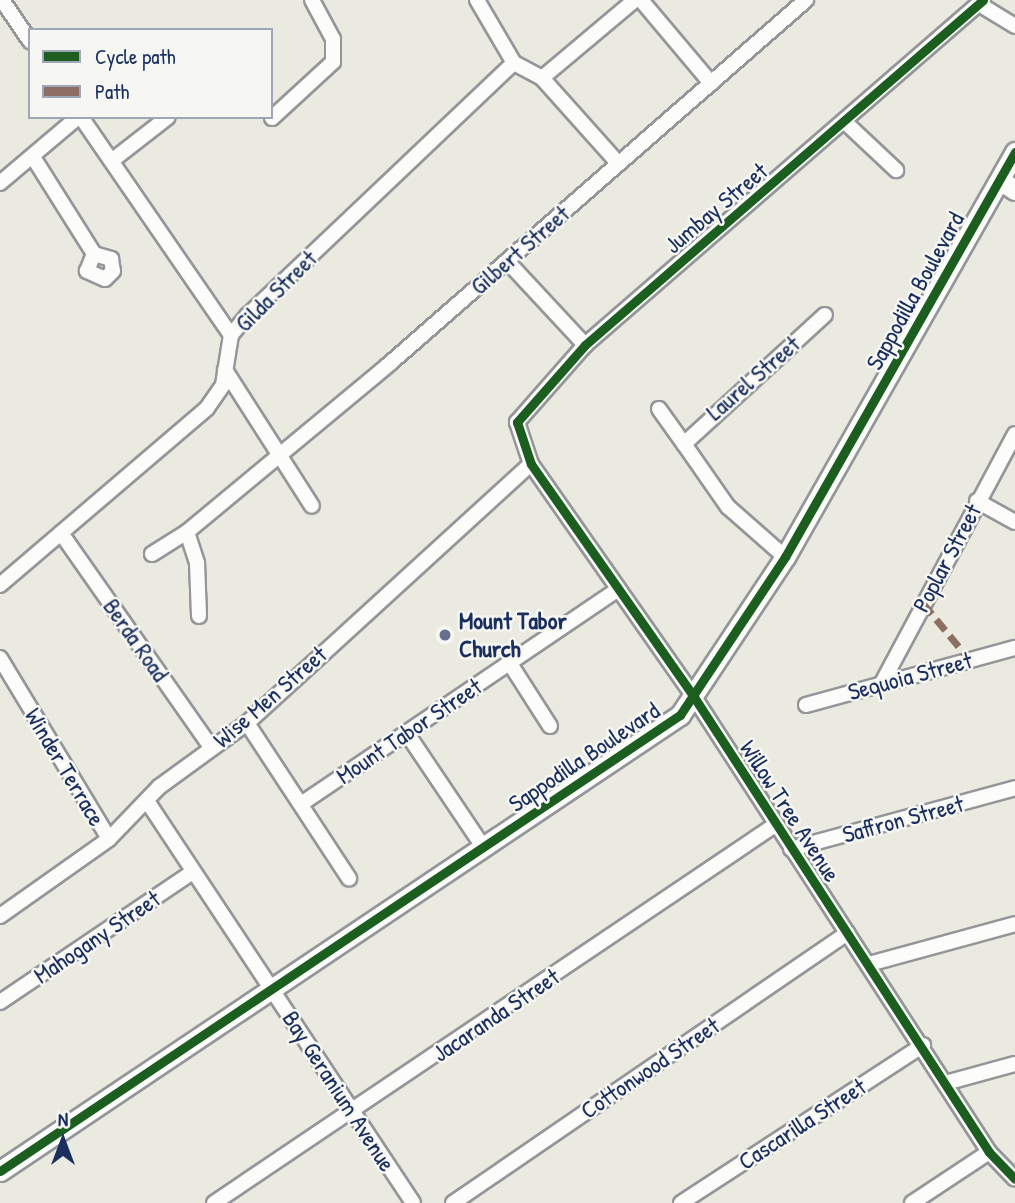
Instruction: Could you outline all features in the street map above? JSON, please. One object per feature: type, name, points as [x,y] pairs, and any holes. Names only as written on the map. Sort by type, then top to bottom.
[{"type":"street","points":[[2,0],[28,38]]},
{"type":"street","points":[[273,117],[333,62],[333,39],[312,0]]},
{"type":"street","points":[[477,0],[514,63],[542,78],[619,164]]},
{"type":"street","points":[[542,78],[635,0]]},
{"type":"street","points":[[641,0],[711,83]]},
{"type":"street","name":"Gilbert Street","points":[[152,554],[187,532],[282,453],[806,0]]},
{"type":"street","points":[[981,2],[1015,26]]},
{"type":"street","name":"Jumbay Street","points":[[531,464],[517,440],[522,410],[585,345],[846,123],[981,2]]},
{"type":"street","name":"Gilda Street","points":[[0,585],[207,408],[223,385],[232,335],[514,63]]},
{"type":"street","points":[[0,183],[77,119]]},
{"type":"street","points":[[81,119],[114,159],[232,335]]},
{"type":"street","points":[[114,159],[165,119]]},
{"type":"street","points":[[846,123],[896,170]]},
{"type":"street","name":"Sappodilla Boulevard","points":[[0,1171],[652,736],[694,696],[785,557],[1007,185],[1015,152]]},
{"type":"street","points":[[33,157],[94,254]]},
{"type":"street","points":[[507,261],[585,345]]},
{"type":"street","name":"Laurel Street","points":[[684,444],[825,314]]},
{"type":"street","points":[[225,369],[282,453],[312,506]]},
{"type":"street","name":"Laurel Street","points":[[659,409],[728,507],[785,557]]},
{"type":"street","name":"Poplar Street","points":[[882,683],[1015,434]]},
{"type":"street","name":"Willow Tree Avenue","points":[[531,464],[694,696],[775,825],[949,1082],[989,1152],[1015,1179]]},
{"type":"street","name":"Wise Men Street","points":[[0,916],[109,839],[149,804],[159,787],[247,723],[531,464]]},
{"type":"street","points":[[977,501],[1015,522]]},
{"type":"street","points":[[187,532],[197,563],[199,616]]},
{"type":"street","name":"Berda Road","points":[[61,533],[211,747]]},
{"type":"street","name":"Mount Tabor Street","points":[[304,802],[408,735],[509,662],[617,590]]},
{"type":"street","name":"Sequoia Street","points":[[806,705],[1015,648]]},
{"type":"street","name":"Winder Terrace","points":[[0,658],[109,839]]},
{"type":"street","points":[[509,662],[550,726]]},
{"type":"street","points":[[247,723],[304,802],[349,878]]},
{"type":"street","points":[[408,735],[484,848]]},
{"type":"street","name":"Saffron Street","points":[[791,849],[1015,788]]},
{"type":"street","name":"Bay Geranium Avenue","points":[[149,804],[413,1203]]},
{"type":"street","name":"Jacaranda Street","points":[[214,1203],[352,1113],[775,825]]},
{"type":"street","name":"Mahogany Street","points":[[0,1002],[194,872]]},
{"type":"street","points":[[869,964],[1015,924]]},
{"type":"street","name":"Cottonwood Street","points":[[453,1203],[848,933]]},
{"type":"street","name":"Cascarilla Street","points":[[681,1203],[923,1045]]},
{"type":"street","points":[[949,1082],[1015,1064]]},
{"type":"street","points":[[912,1203],[989,1152]]},
{"type":"marked path","points":[[923,603],[965,654]]},
{"type":"cycle path","points":[[983,0],[585,345],[517,422],[531,464],[694,697],[989,1152],[1015,1179]]},
{"type":"cycle path","points":[[0,1171],[680,715],[785,557],[1015,152]]},
{"type":"place","name":"Mount Tabor Church","points":[[445,635]]}]
